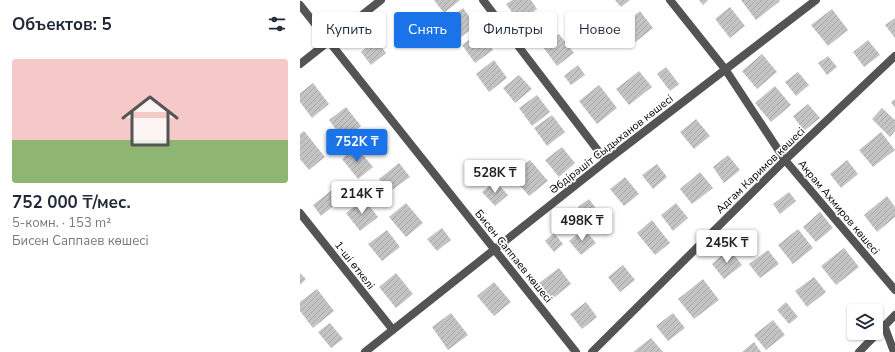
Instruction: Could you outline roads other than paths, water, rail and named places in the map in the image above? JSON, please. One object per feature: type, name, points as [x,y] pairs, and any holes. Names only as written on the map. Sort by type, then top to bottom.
[{"type":"street","points":[[366,12],[381,0]]},
{"type":"street","points":[[483,0],[606,161]]},
{"type":"street","name":"Акрам Ахмиров көшесі","points":[[670,0],[725,69],[786,160],[895,290]]},
{"type":"street","name":"Әбдірәшіт Сыдыханов көшесі","points":[[365,352],[606,161],[816,0]]},
{"type":"street","name":"Бисен Саппаев көшесі","points":[[300,5],[312,20]]},
{"type":"street","points":[[300,64],[320,48]]},
{"type":"street","name":"Бисен Саппаев көшесі","points":[[335,48],[576,352]]},
{"type":"street","name":"Адгам Каримов көшесі","points":[[592,352],[786,160],[895,56]]},
{"type":"street","name":"1-ші өткелі","points":[[300,213],[393,330]]},
{"type":"street","points":[[859,352],[895,315]]},
{"type":"street","points":[[884,325],[894,352]]}]
